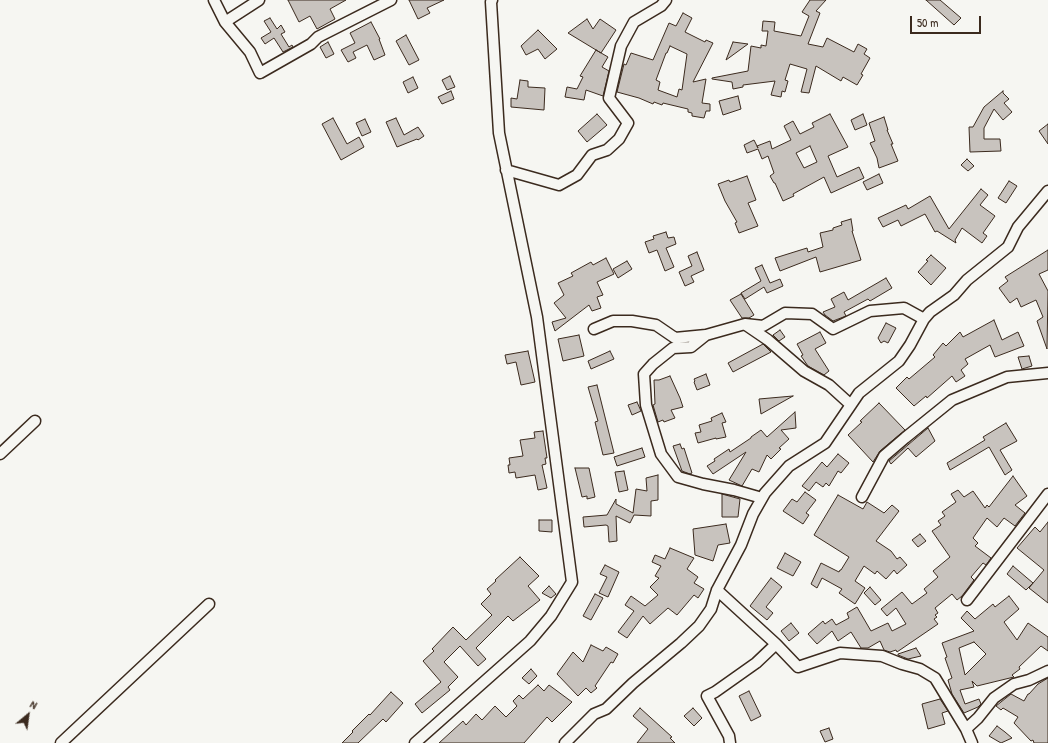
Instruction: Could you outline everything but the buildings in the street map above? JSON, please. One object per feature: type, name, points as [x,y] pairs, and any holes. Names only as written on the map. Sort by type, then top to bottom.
[{"type":"street","points":[[214,0],[225,22],[250,52],[260,73],[311,44],[318,37],[391,0]]},
{"type":"street","points":[[225,22],[259,0]]},
{"type":"street","points":[[415,743],[530,641],[551,616],[572,582],[537,317],[499,133],[492,0]]},
{"type":"street","points":[[506,170],[559,185],[577,175],[592,155],[607,150],[620,139],[628,123],[610,98],[621,46],[634,22],[660,6],[666,0]]},
{"type":"street","points":[[565,743],[594,714],[606,709],[633,683],[699,626],[711,609],[717,590],[741,545],[753,514],[762,498],[789,466],[825,443],[836,429],[859,393],[899,361],[910,345],[924,319],[930,312],[954,295],[967,280],[1008,247],[1018,227],[1048,191]]},
{"type":"street","points":[[594,329],[613,321],[632,321],[656,325],[675,338],[706,335],[745,324],[763,326],[785,313],[812,314],[833,329],[870,311],[904,308],[924,319]]},
{"type":"street","points":[[745,324],[768,340],[804,371],[829,385],[851,405]]},
{"type":"street","points":[[706,335],[691,348],[673,348],[653,364],[644,374],[646,405],[661,454],[678,477],[762,498]]},
{"type":"street","points":[[862,497],[884,456],[952,400],[1007,377],[1048,373]]},
{"type":"street","points":[[0,454],[35,421]]},
{"type":"street","points":[[967,600],[1048,494]]},
{"type":"street","points":[[717,590],[776,644],[798,667],[840,653],[882,656],[920,669],[936,678],[972,743]]},
{"type":"street","points":[[61,743],[209,604]]},
{"type":"street","points":[[730,743],[729,736],[707,696],[756,663],[776,644]]},
{"type":"street","points":[[966,730],[994,698],[1014,684],[1029,680],[1048,671]]}]
